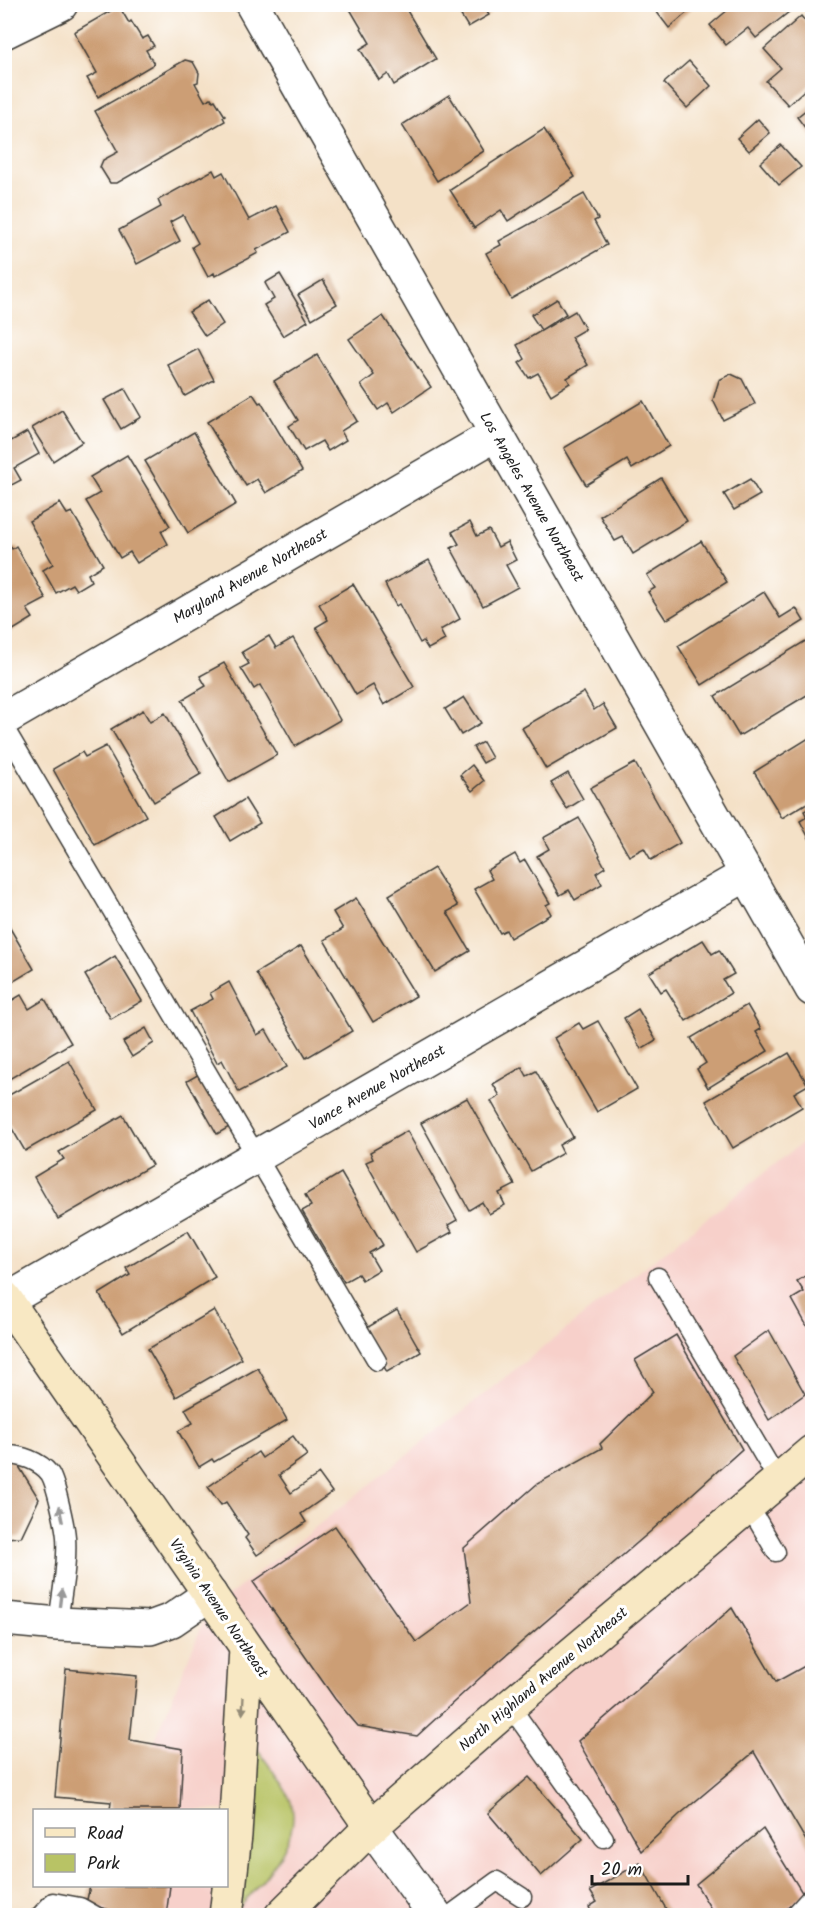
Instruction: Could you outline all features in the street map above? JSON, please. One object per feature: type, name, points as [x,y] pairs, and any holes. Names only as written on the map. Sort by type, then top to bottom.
[{"type":"street","points":[[4,32],[61,4]]},
{"type":"street","name":"Los Angeles Avenue Northeast","points":[[252,4],[813,989]]},
{"type":"street","name":"Maryland Avenue Northeast","points":[[4,718],[496,434]]},
{"type":"street","name":"Vance Avenue Northeast","points":[[6,1299],[747,874]]},
{"type":"street","name":"Virginia Avenue Northeast","points":[[6,1299],[246,1648],[436,1916]]},
{"type":"street","name":"North Highland Avenue Northeast","points":[[281,1916],[371,1827],[510,1706],[778,1480],[810,1458]]},
{"type":"street","points":[[4,1619],[150,1628],[172,1620],[210,1594]]},
{"type":"street","points":[[226,1916],[236,1834],[246,1648]]},
{"type":"lane","points":[[4,727],[377,1361]]},
{"type":"lane","points":[[658,1277],[778,1480]]},
{"type":"lane","points":[[4,1455],[32,1460],[50,1474],[58,1497],[66,1536],[58,1624]]},
{"type":"lane","points":[[749,1506],[776,1552]]},
{"type":"lane","points":[[510,1706],[604,1838]]},
{"type":"lane","points":[[449,1916],[497,1881],[522,1897]]},
{"type":"lane","points":[[795,1916],[813,1896]]},
{"type":"lane","points":[[40,1916],[53,1902],[80,1907],[96,1916]]},
{"type":"shaded area","points":[[812,1135],[812,1915],[83,1916],[96,1887],[228,1887],[228,1809],[126,1809],[207,1613]]},
{"type":"green space","points":[[250,1739],[284,1788],[291,1802],[293,1817],[291,1832],[278,1860],[237,1911]]},
{"type":"building","points":[[347,4],[403,4],[436,59],[394,85],[388,74],[379,80],[360,49],[370,43]]},
{"type":"building","points":[[454,4],[483,4],[489,15],[468,27]]},
{"type":"building","points":[[663,4],[697,4],[669,28],[656,11]]},
{"type":"building","points":[[725,4],[799,4],[756,38],[748,28],[726,45],[710,25],[729,9]]},
{"type":"building","points":[[119,6],[142,39],[148,36],[154,46],[146,50],[154,64],[98,97],[87,78],[97,73],[74,32]]},
{"type":"building","points":[[801,16],[812,30],[812,83],[788,105],[766,81],[781,68],[764,49]]},
{"type":"building","points":[[185,60],[193,62],[199,73],[198,82],[195,83],[205,101],[211,98],[215,100],[225,116],[223,117],[225,121],[117,183],[110,183],[100,167],[103,160],[118,152],[95,111]]},
{"type":"building","points":[[689,61],[711,86],[687,108],[664,83]]},
{"type":"building","points":[[449,95],[484,151],[437,181],[402,125]]},
{"type":"building","points":[[812,105],[812,137],[797,117]]},
{"type":"building","points":[[758,119],[770,133],[749,151],[737,138]]},
{"type":"building","points":[[544,129],[575,177],[508,221],[501,210],[474,228],[450,190]]},
{"type":"building","points":[[781,145],[801,167],[779,185],[760,163]]},
{"type":"building","points":[[213,170],[216,176],[223,172],[249,220],[276,206],[290,232],[256,250],[258,253],[215,276],[214,273],[208,277],[192,247],[198,243],[183,215],[170,222],[180,241],[137,264],[119,230],[161,207],[158,200]]},
{"type":"building","points":[[584,194],[598,219],[594,221],[607,245],[511,299],[486,253],[501,245],[499,241]]},
{"type":"building","points":[[280,274],[308,321],[283,336],[264,305],[274,299],[265,283]]},
{"type":"building","points":[[4,278],[10,287],[4,291]]},
{"type":"building","points":[[323,280],[337,304],[312,319],[298,295]]},
{"type":"building","points":[[557,299],[566,314],[541,330],[531,315]]},
{"type":"building","points":[[208,300],[223,324],[205,336],[189,312]]},
{"type":"building","points":[[575,311],[585,329],[571,337],[588,365],[567,378],[570,383],[551,395],[538,373],[529,378],[519,363],[525,359],[517,345]]},
{"type":"building","points":[[383,316],[431,387],[394,412],[388,403],[378,410],[361,385],[374,375],[349,339]]},
{"type":"building","points":[[198,349],[214,380],[185,396],[168,365]]},
{"type":"building","points":[[317,355],[357,421],[341,431],[346,440],[328,451],[322,441],[304,451],[289,426],[298,420],[274,381]]},
{"type":"building","points":[[731,374],[742,379],[755,404],[723,420],[713,400],[719,380]]},
{"type":"building","points":[[125,389],[141,417],[121,429],[104,400]]},
{"type":"building","points":[[253,394],[259,403],[261,402],[302,471],[266,493],[257,479],[246,486],[207,422]]},
{"type":"building","points":[[643,401],[669,446],[632,469],[627,460],[586,485],[564,448]]},
{"type":"building","points":[[62,410],[82,442],[53,461],[32,428]]},
{"type":"building","points":[[27,432],[39,454],[14,468],[21,480],[4,489],[4,445]]},
{"type":"building","points":[[194,432],[236,504],[188,533],[145,461]]},
{"type":"building","points":[[127,455],[170,526],[161,531],[168,544],[137,563],[130,552],[120,558],[86,501],[100,493],[90,477]]},
{"type":"building","points":[[661,478],[687,521],[633,554],[623,537],[615,541],[600,516]]},
{"type":"building","points":[[750,479],[760,495],[734,510],[724,494]]},
{"type":"building","points":[[60,503],[67,514],[72,512],[103,565],[88,574],[91,581],[76,590],[72,584],[56,593],[43,570],[53,564],[29,521]]},
{"type":"building","points":[[470,522],[477,536],[489,530],[498,547],[507,542],[516,560],[506,565],[518,587],[483,606],[451,548],[459,544],[452,532]]},
{"type":"building","points":[[4,536],[12,549],[16,546],[46,599],[27,609],[33,618],[10,632],[4,622]]},
{"type":"building","points":[[701,541],[727,582],[666,620],[648,592],[655,588],[647,575]]},
{"type":"building","points":[[429,560],[460,619],[440,630],[445,640],[428,649],[423,641],[420,643],[399,604],[396,606],[385,584]]},
{"type":"building","points":[[353,584],[414,687],[384,705],[373,685],[356,695],[316,627],[328,620],[319,604]]},
{"type":"building","points":[[764,592],[780,618],[796,608],[804,621],[702,685],[678,646]]},
{"type":"building","points":[[269,636],[276,648],[293,638],[340,720],[295,746],[260,685],[254,689],[241,668],[249,664],[242,652]]},
{"type":"building","points":[[807,640],[812,650],[812,692],[739,736],[715,696]]},
{"type":"building","points":[[224,663],[277,755],[229,782],[182,700],[206,686],[200,676]]},
{"type":"building","points":[[584,692],[594,710],[603,704],[617,728],[546,769],[522,728]]},
{"type":"building","points":[[464,697],[481,723],[461,735],[445,709]]},
{"type":"building","points":[[143,710],[150,722],[165,713],[201,774],[154,802],[111,729]]},
{"type":"building","points":[[812,736],[812,800],[782,818],[754,772]]},
{"type":"building","points":[[483,742],[492,758],[483,763],[473,747]]},
{"type":"building","points":[[106,746],[146,816],[95,845],[53,769],[82,752],[85,757]]},
{"type":"building","points":[[635,763],[680,843],[651,860],[644,848],[629,856],[590,788]]},
{"type":"building","points":[[472,765],[484,781],[472,791],[460,775]]},
{"type":"building","points":[[568,773],[583,799],[567,809],[551,783]]},
{"type":"building","points":[[245,799],[260,823],[230,841],[216,817]]},
{"type":"building","points":[[812,807],[812,844],[800,821],[807,817],[804,811]]},
{"type":"building","points":[[579,818],[605,867],[596,873],[602,884],[575,900],[569,890],[560,895],[537,856],[549,849],[543,838]]},
{"type":"building","points":[[515,854],[520,863],[525,860],[550,903],[546,905],[551,914],[510,938],[506,930],[500,933],[474,889],[492,879],[487,870]]},
{"type":"building","points":[[434,868],[458,906],[447,912],[470,951],[435,972],[389,895]]},
{"type":"building","points":[[356,898],[416,996],[373,1022],[324,940],[343,929],[333,912]]},
{"type":"building","points":[[4,918],[34,969],[4,987]]},
{"type":"building","points":[[703,940],[712,954],[719,950],[734,974],[723,980],[731,993],[686,1021],[666,989],[661,992],[649,973]]},
{"type":"building","points":[[301,946],[352,1031],[306,1058],[256,973]]},
{"type":"building","points":[[115,956],[142,1001],[111,1019],[85,975]]},
{"type":"building","points":[[229,982],[257,1035],[266,1030],[287,1067],[239,1092],[222,1060],[217,1063],[190,1011],[213,999],[210,993]]},
{"type":"building","points":[[21,995],[29,1009],[45,999],[71,1043],[4,1082],[4,1005]]},
{"type":"building","points":[[747,1005],[761,1029],[756,1032],[768,1051],[708,1088],[697,1069],[706,1063],[691,1038]]},
{"type":"building","points":[[638,1009],[656,1040],[641,1049],[624,1018]]},
{"type":"building","points":[[598,1021],[637,1089],[597,1112],[554,1038],[579,1023],[583,1029]]},
{"type":"building","points":[[146,1028],[154,1043],[132,1057],[123,1042]]},
{"type":"building","points":[[789,1053],[808,1085],[794,1093],[802,1107],[733,1148],[706,1101]]},
{"type":"building","points":[[69,1061],[97,1110],[25,1151],[4,1115],[4,1098]]},
{"type":"building","points":[[522,1067],[527,1076],[536,1071],[573,1137],[559,1145],[563,1153],[531,1171],[491,1101],[500,1096],[493,1084]]},
{"type":"building","points":[[201,1073],[231,1126],[217,1134],[187,1081]]},
{"type":"building","points":[[467,1098],[515,1185],[499,1193],[505,1205],[489,1214],[482,1202],[469,1210],[421,1123]]},
{"type":"building","points":[[123,1115],[152,1165],[58,1219],[34,1177],[64,1159],[59,1152]]},
{"type":"building","points":[[407,1131],[457,1220],[448,1225],[452,1232],[416,1252],[366,1162],[373,1159],[370,1152]]},
{"type":"building","points":[[341,1173],[383,1245],[369,1253],[379,1270],[362,1280],[358,1274],[344,1282],[302,1211],[311,1206],[305,1195]]},
{"type":"building","points":[[188,1231],[215,1277],[123,1333],[99,1294],[130,1275],[126,1268]]},
{"type":"building","points":[[812,1272],[812,1335],[792,1299],[804,1292],[797,1281]]},
{"type":"building","points":[[214,1310],[242,1359],[176,1397],[148,1349]]},
{"type":"building","points":[[397,1310],[421,1352],[387,1372],[363,1330]]},
{"type":"building","points":[[769,1330],[805,1394],[769,1420],[733,1356]]},
{"type":"building","points":[[676,1335],[742,1449],[651,1531],[481,1677],[417,1736],[358,1726],[335,1699],[253,1582],[335,1526],[416,1642],[471,1602],[464,1548],[537,1484],[602,1448],[600,1444],[653,1392],[635,1360]]},
{"type":"building","points":[[258,1368],[287,1420],[214,1462],[212,1459],[199,1467],[178,1431],[193,1423],[185,1409]]},
{"type":"building","points":[[293,1436],[307,1455],[279,1475],[291,1493],[319,1474],[332,1492],[301,1514],[306,1522],[257,1555],[245,1538],[248,1535],[226,1502],[221,1505],[208,1487],[258,1452],[262,1458]]},
{"type":"building","points":[[15,1460],[39,1499],[21,1537],[4,1538],[4,1461]]},
{"type":"building","points":[[732,1608],[776,1682],[812,1662],[812,1687],[808,1690],[812,1698],[812,1851],[754,1752],[679,1815],[641,1851],[578,1741]]},
{"type":"building","points":[[66,1669],[137,1676],[130,1740],[183,1749],[180,1809],[110,1809],[111,1802],[55,1797]]},
{"type":"building","points":[[529,1777],[583,1839],[541,1876],[488,1813]]},
{"type":"building","points":[[763,1829],[803,1894],[779,1916],[715,1916],[696,1884]]},
{"type":"building","points":[[640,1863],[670,1916],[593,1916],[589,1907],[597,1902],[590,1891]]},
{"type":"building","points":[[90,1887],[170,1887],[166,1916],[106,1915],[107,1909],[86,1904]]}]
